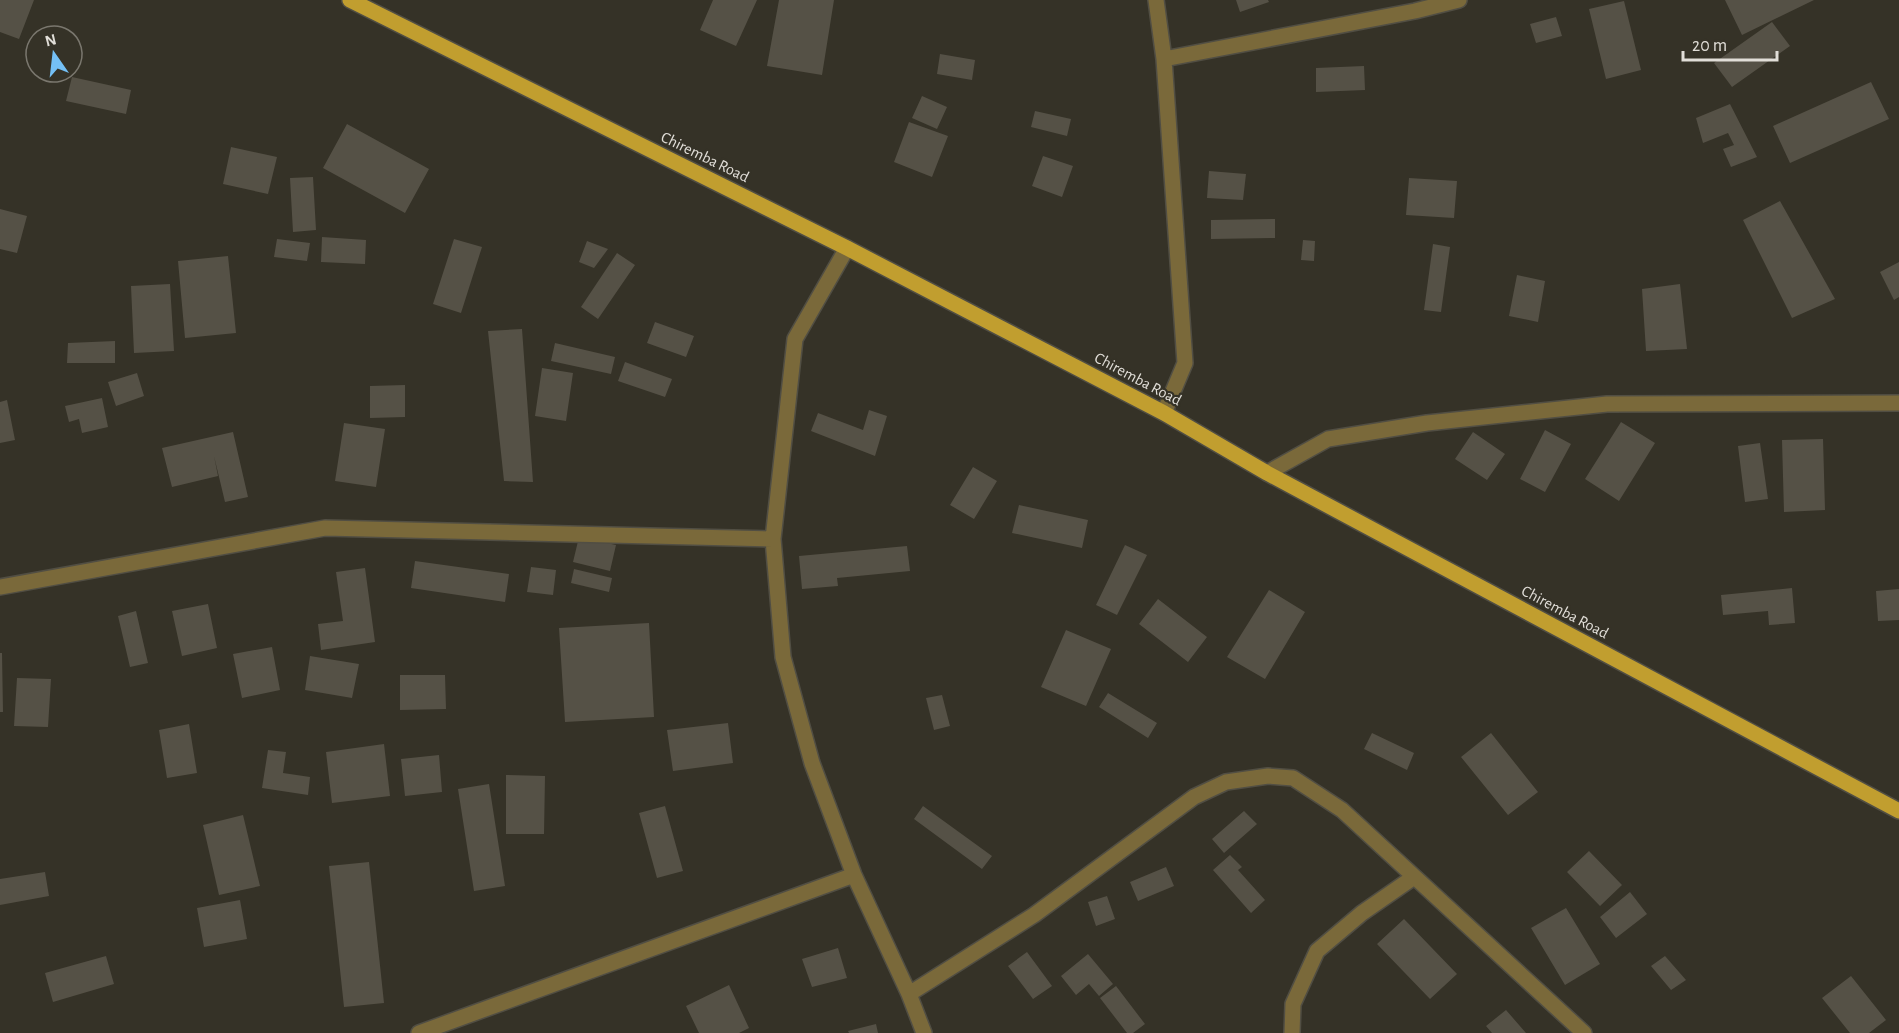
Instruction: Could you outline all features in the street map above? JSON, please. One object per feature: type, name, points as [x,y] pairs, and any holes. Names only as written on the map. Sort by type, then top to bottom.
[{"type":"main road","name":"Chiremba Road","points":[[350,0],[847,248],[1164,413],[1267,473],[1899,811]]},
{"type":"street","points":[[1156,0],[1164,59],[1185,363],[1164,413]]},
{"type":"street","points":[[1164,59],[1415,11],[1459,0]]},
{"type":"street","points":[[847,248],[795,339],[773,539],[783,657],[812,763],[854,875],[909,994],[924,1033]]},
{"type":"street","points":[[1267,473],[1328,439],[1427,423],[1607,404],[1899,403]]},
{"type":"street","points":[[0,586],[325,528],[773,539]]},
{"type":"street","points":[[909,994],[1034,915],[1194,797],[1226,782],[1268,776],[1293,778],[1342,810],[1584,1033]]},
{"type":"street","points":[[419,1033],[854,875]]},
{"type":"street","points":[[1292,1033],[1293,1004],[1317,951],[1362,913],[1414,877]]},
{"type":"building","points":[[0,0],[34,0],[19,39],[0,32]]},
{"type":"building","points":[[713,0],[757,0],[736,46],[700,30]]},
{"type":"building","points":[[779,0],[834,0],[822,75],[767,66]]},
{"type":"building","points":[[1236,0],[1268,0],[1269,2],[1240,12]]},
{"type":"building","points":[[1725,0],[1814,0],[1742,35]]},
{"type":"building","points":[[1624,1],[1641,70],[1606,79],[1589,9]]},
{"type":"building","points":[[1556,17],[1562,36],[1536,43],[1530,24]]},
{"type":"building","points":[[1772,22],[1790,46],[1732,87],[1714,63]]},
{"type":"building","points":[[940,54],[975,60],[972,80],[937,74]]},
{"type":"building","points":[[1364,66],[1365,90],[1316,92],[1316,68]]},
{"type":"building","points":[[84,80],[131,90],[126,114],[66,101],[70,84],[84,84]]},
{"type":"building","points":[[1871,82],[1889,119],[1790,163],[1773,126]]},
{"type":"building","points":[[922,96],[947,107],[937,129],[912,118]]},
{"type":"building","points":[[1730,104],[1757,157],[1731,167],[1723,149],[1734,145],[1728,133],[1703,143],[1696,118]]},
{"type":"building","points":[[1035,111],[1071,119],[1067,136],[1031,127]]},
{"type":"building","points":[[909,122],[948,136],[932,177],[894,162]]},
{"type":"building","points":[[347,124],[429,169],[405,213],[323,168]]},
{"type":"building","points":[[231,147],[277,157],[268,194],[223,184]]},
{"type":"building","points":[[1043,156],[1073,166],[1062,197],[1032,186]]},
{"type":"building","points":[[1209,171],[1246,174],[1243,200],[1207,198]]},
{"type":"building","points":[[313,177],[316,230],[293,232],[290,178]]},
{"type":"building","points":[[1409,178],[1457,181],[1454,218],[1406,215]]},
{"type":"building","points":[[1780,201],[1835,299],[1792,318],[1743,220]]},
{"type":"building","points":[[0,209],[27,216],[17,253],[0,249]]},
{"type":"building","points":[[1275,219],[1275,238],[1211,239],[1211,220]]},
{"type":"building","points":[[322,237],[366,240],[365,264],[321,262]]},
{"type":"building","points":[[277,239],[310,243],[307,261],[274,257]]},
{"type":"building","points":[[454,239],[482,247],[461,313],[433,304]]},
{"type":"building","points":[[1303,240],[1315,241],[1314,261],[1301,260]]},
{"type":"building","points":[[587,241],[608,249],[594,268],[579,262]]},
{"type":"building","points":[[1433,244],[1450,247],[1441,312],[1424,310]]},
{"type":"building","points":[[617,253],[635,265],[598,319],[581,307]]},
{"type":"building","points":[[228,256],[236,333],[185,338],[178,261]]},
{"type":"building","points":[[1899,262],[1899,297],[1894,300],[1880,272]]},
{"type":"building","points":[[1517,275],[1545,281],[1538,322],[1509,316]]},
{"type":"building","points":[[170,284],[174,351],[134,353],[131,286]]},
{"type":"building","points":[[1680,284],[1687,349],[1646,351],[1642,289]]},
{"type":"building","points":[[655,322],[694,336],[686,357],[647,343]]},
{"type":"building","points":[[522,329],[533,482],[504,481],[488,331]]},
{"type":"building","points":[[115,341],[115,363],[67,363],[68,343]]},
{"type":"building","points":[[555,343],[615,357],[611,374],[551,361]]},
{"type":"building","points":[[625,362],[672,379],[665,397],[618,381]]},
{"type":"building","points":[[542,368],[573,373],[566,421],[535,416]]},
{"type":"building","points":[[137,373],[144,396],[116,406],[108,382]]},
{"type":"building","points":[[405,385],[405,417],[370,418],[370,386]]},
{"type":"building","points":[[102,398],[108,427],[82,433],[79,419],[69,422],[65,406]]},
{"type":"building","points":[[7,400],[15,440],[0,443],[0,402]]},
{"type":"building","points":[[869,410],[887,416],[875,456],[811,431],[818,413],[863,430]]},
{"type":"building","points":[[1621,422],[1655,443],[1619,501],[1585,479]]},
{"type":"building","points":[[344,423],[385,429],[376,487],[335,481]]},
{"type":"building","points":[[1545,430],[1571,444],[1545,492],[1520,479]]},
{"type":"building","points":[[233,432],[248,497],[225,502],[214,456],[218,476],[172,487],[162,448]]},
{"type":"building","points":[[1473,432],[1505,454],[1487,480],[1455,459]]},
{"type":"building","points":[[1823,439],[1825,510],[1784,512],[1782,440]]},
{"type":"building","points":[[1760,443],[1768,499],[1745,502],[1738,446]]},
{"type":"building","points":[[973,467],[997,481],[974,519],[950,505]]},
{"type":"building","points":[[1019,505],[1088,520],[1082,548],[1012,533]]},
{"type":"building","points":[[579,537],[616,545],[610,571],[573,562]]},
{"type":"building","points":[[1125,545],[1147,555],[1117,615],[1096,605]]},
{"type":"building","points":[[907,546],[910,571],[837,578],[838,586],[802,589],[799,556]]},
{"type":"building","points":[[415,561],[509,574],[505,602],[411,588]]},
{"type":"building","points":[[531,567],[556,570],[553,595],[527,592]]},
{"type":"building","points":[[365,568],[375,642],[321,650],[318,624],[343,621],[336,572]]},
{"type":"building","points":[[574,569],[612,578],[609,592],[571,583]]},
{"type":"building","points":[[1792,588],[1795,623],[1769,625],[1768,611],[1723,615],[1721,595]]},
{"type":"building","points":[[1899,589],[1899,620],[1878,621],[1876,591]]},
{"type":"building","points":[[1269,590],[1305,612],[1265,679],[1227,657]]},
{"type":"building","points":[[1158,599],[1207,637],[1188,662],[1139,624]]},
{"type":"building","points":[[208,604],[217,648],[182,656],[172,611]]},
{"type":"building","points":[[136,611],[148,663],[130,667],[118,616]]},
{"type":"building","points":[[649,623],[654,717],[565,722],[559,628]]},
{"type":"building","points":[[1066,630],[1111,649],[1086,706],[1041,687]]},
{"type":"building","points":[[272,647],[280,690],[242,698],[233,654]]},
{"type":"building","points":[[0,653],[2,653],[3,712],[0,712]]},
{"type":"building","points":[[310,656],[359,664],[352,698],[305,690]]},
{"type":"building","points":[[400,675],[445,675],[446,709],[400,710]]},
{"type":"building","points":[[17,678],[51,679],[48,727],[14,726]]},
{"type":"building","points":[[1108,693],[1157,723],[1148,738],[1099,707]]},
{"type":"building","points":[[942,695],[950,726],[934,730],[926,698]]},
{"type":"building","points":[[728,723],[733,763],[673,771],[667,730]]},
{"type":"building","points":[[189,724],[197,773],[167,778],[159,730]]},
{"type":"building","points":[[1372,733],[1414,753],[1407,770],[1364,749]]},
{"type":"building","points":[[1491,733],[1538,792],[1508,815],[1461,757]]},
{"type":"building","points":[[384,744],[390,796],[332,803],[326,752]]},
{"type":"building","points":[[268,750],[286,752],[283,773],[310,777],[308,795],[262,788]]},
{"type":"building","points":[[439,755],[442,792],[405,796],[401,759]]},
{"type":"building","points":[[506,775],[545,776],[544,834],[506,834]]},
{"type":"building","points":[[489,784],[505,886],[474,891],[458,789]]},
{"type":"building","points":[[665,806],[683,871],[657,878],[639,813]]},
{"type":"building","points":[[923,806],[992,856],[982,869],[914,819]]},
{"type":"building","points":[[1244,811],[1257,824],[1224,853],[1212,839]]},
{"type":"building","points":[[243,815],[260,886],[219,895],[203,825]]},
{"type":"building","points":[[1589,851],[1622,885],[1600,906],[1567,872]]},
{"type":"building","points":[[1230,855],[1242,867],[1238,870],[1265,900],[1251,913],[1213,870]]},
{"type":"building","points":[[369,862],[384,1003],[344,1007],[329,866]]},
{"type":"building","points":[[1166,867],[1174,886],[1138,901],[1130,882]]},
{"type":"building","points":[[45,872],[49,896],[0,905],[0,879]]},
{"type":"building","points":[[1630,892],[1647,914],[1616,938],[1600,917]]},
{"type":"building","points":[[1107,896],[1115,919],[1096,926],[1088,902]]},
{"type":"building","points":[[240,900],[247,939],[204,947],[197,908]]},
{"type":"building","points":[[1566,908],[1600,964],[1565,985],[1531,928]]},
{"type":"building","points":[[1404,919],[1457,974],[1430,999],[1377,944]]},
{"type":"building","points":[[838,948],[847,978],[812,987],[802,959]]},
{"type":"building","points":[[1027,952],[1052,986],[1033,999],[1008,966]]},
{"type":"building","points":[[1088,954],[1113,984],[1099,996],[1089,984],[1076,995],[1061,976]]},
{"type":"building","points":[[106,956],[114,984],[53,1002],[45,973]]},
{"type":"building","points":[[1665,956],[1686,980],[1671,990],[1651,966]]},
{"type":"building","points":[[1851,976],[1886,1020],[1869,1033],[1850,1033],[1822,998]]},
{"type":"building","points":[[729,985],[749,1028],[739,1033],[699,1033],[686,1006]]},
{"type":"building","points":[[1116,986],[1145,1024],[1133,1033],[1127,1033],[1100,998]]},
{"type":"building","points":[[1506,1010],[1526,1033],[1492,1033],[1486,1026]]},
{"type":"building","points":[[876,1024],[878,1033],[849,1033],[848,1031]]}]
